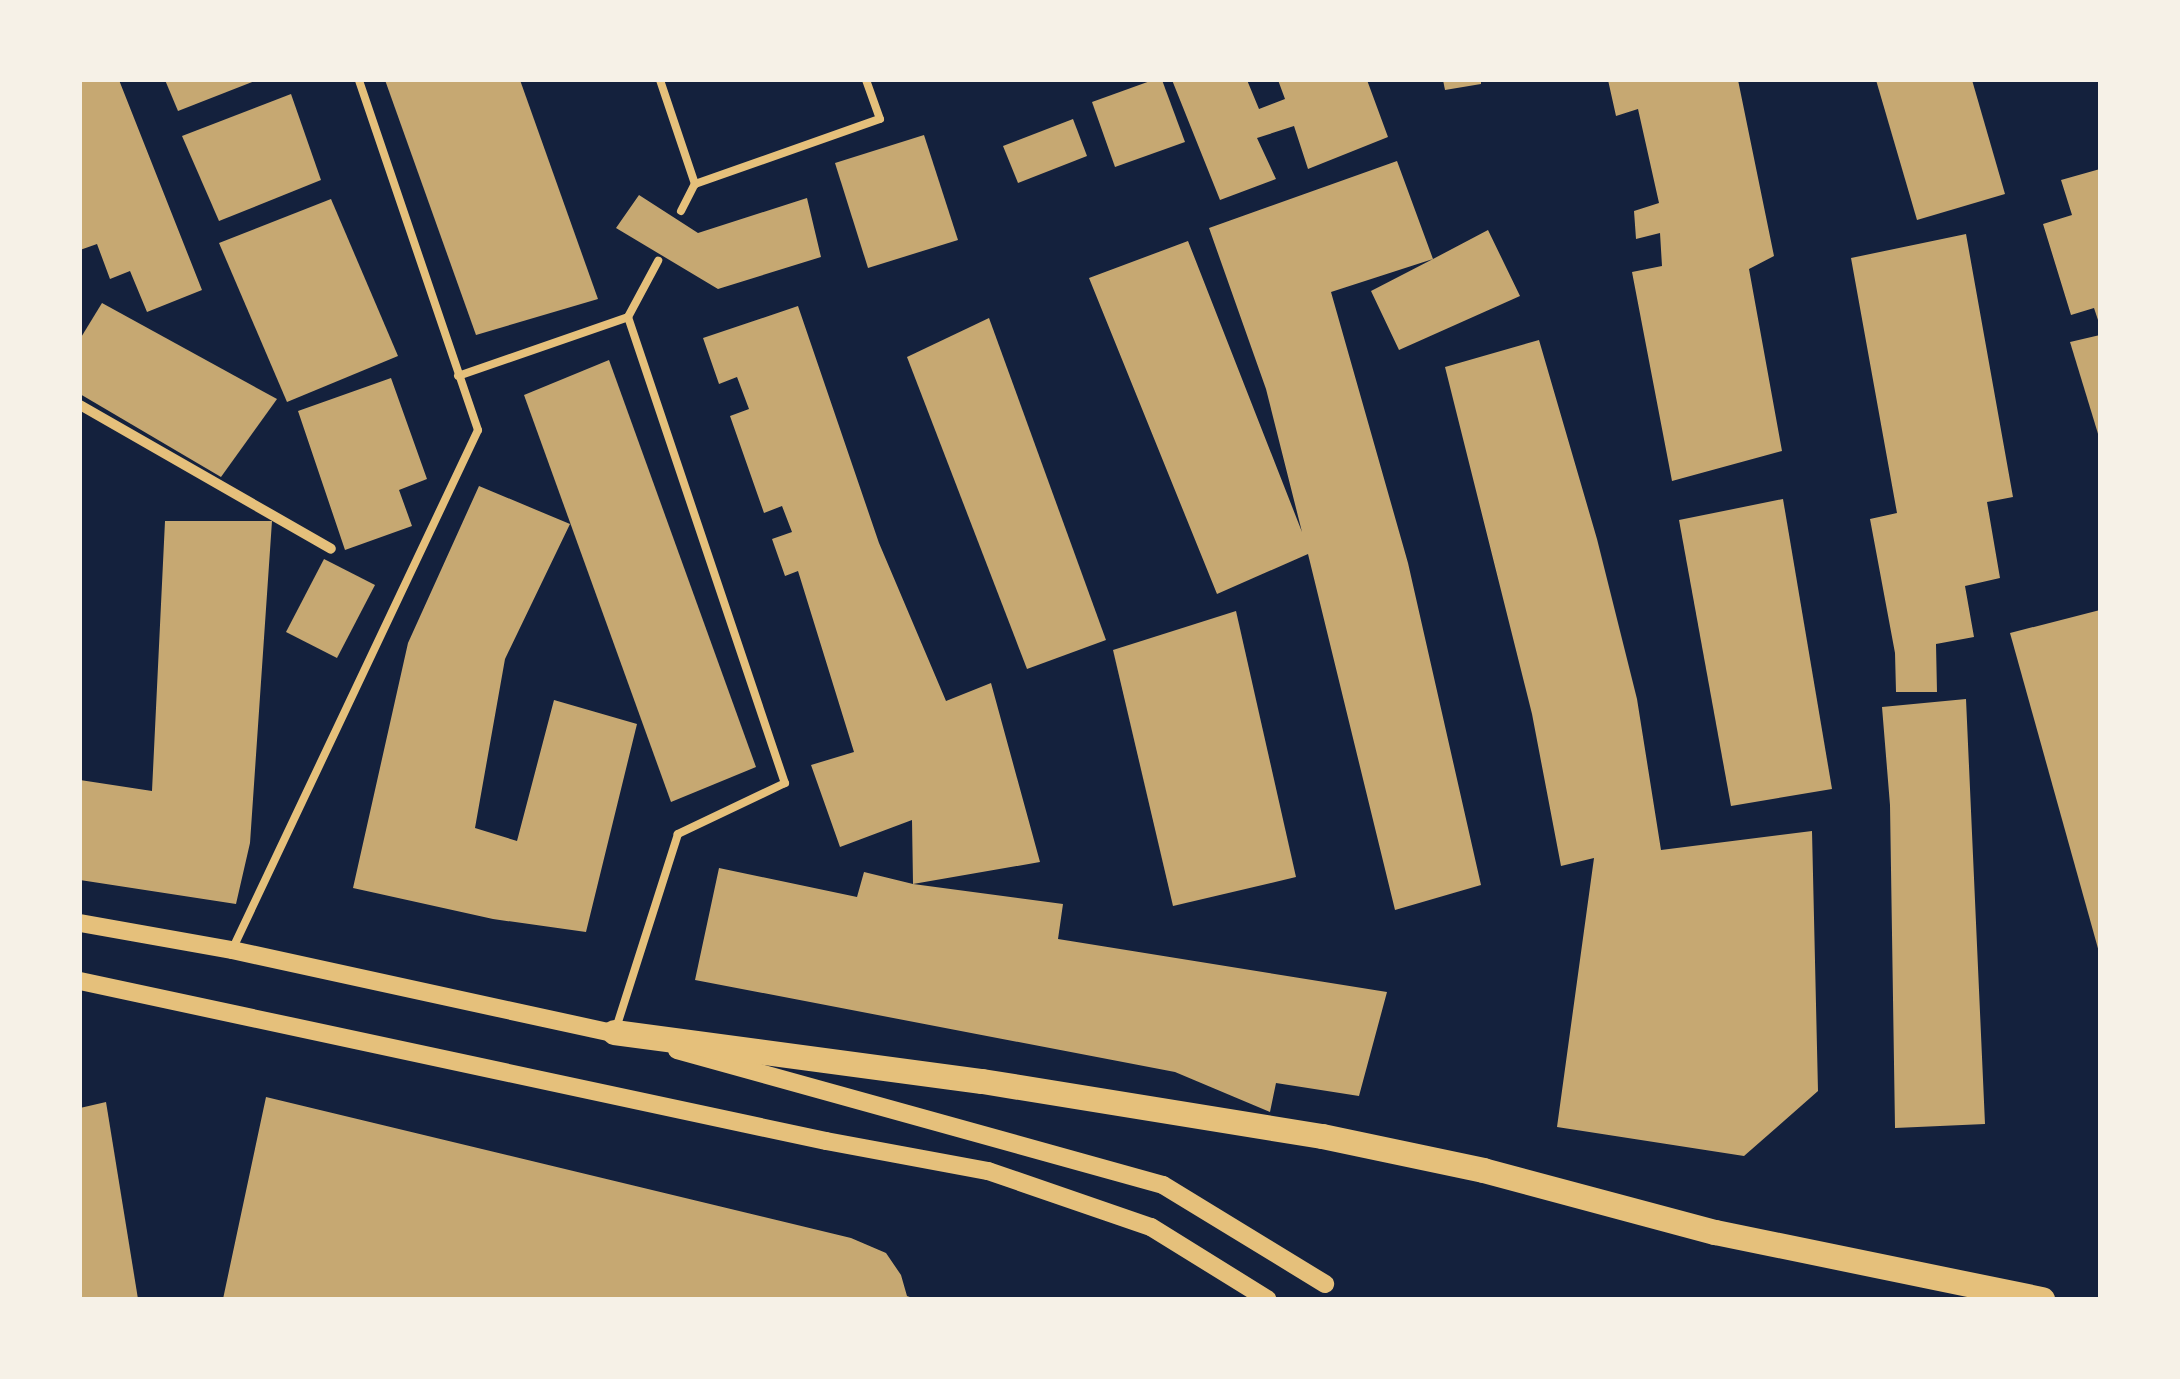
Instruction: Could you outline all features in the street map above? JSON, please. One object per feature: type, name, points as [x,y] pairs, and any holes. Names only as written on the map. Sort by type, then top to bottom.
[{"type":"main road","points":[[614,1032],[982,1080],[1322,1136],[1483,1170],[1751,1240],[2042,1299]]},
{"type":"street","points":[[80,404],[330,549]]},
{"type":"street","points":[[80,923],[232,950],[614,1032],[1163,1186],[1325,1284]]},
{"type":"street","points":[[80,981],[826,1141],[988,1171],[1152,1227],[1267,1299]]},
{"type":"lane","points":[[232,950],[478,430],[360,80]]},
{"type":"lane","points":[[660,80],[695,184]]},
{"type":"lane","points":[[681,212],[695,184],[880,119],[866,80]]},
{"type":"lane","points":[[458,376],[628,317],[658,261]]},
{"type":"lane","points":[[614,1032],[678,834],[785,783],[628,317]]},
{"type":"building","points":[[80,80],[119,80],[202,290],[147,312],[130,271],[110,279],[97,244],[80,250]]},
{"type":"building","points":[[165,80],[257,80],[178,111]]},
{"type":"building","points":[[385,80],[520,80],[598,299],[476,335]]},
{"type":"building","points":[[1162,80],[1185,142],[1115,167],[1092,102]]},
{"type":"building","points":[[1172,80],[1247,80],[1259,109],[1285,99],[1278,80],[1367,80],[1388,137],[1308,169],[1294,126],[1257,138],[1276,179],[1220,200]]},
{"type":"building","points":[[1443,80],[1481,80],[1481,84],[1445,90]]},
{"type":"building","points":[[1608,80],[1738,80],[1774,256],[1749,269],[1782,451],[1672,481],[1632,272],[1662,266],[1660,233],[1636,239],[1634,211],[1659,203],[1638,109],[1616,116]]},
{"type":"building","points":[[1876,80],[1972,80],[2005,194],[1917,220]]},
{"type":"building","points":[[291,94],[321,180],[219,221],[182,136]]},
{"type":"building","points":[[1073,119],[1087,156],[1018,183],[1003,146]]},
{"type":"building","points":[[924,135],[958,240],[868,268],[835,163]]},
{"type":"building","points":[[1397,161],[1433,259],[1331,292],[1408,563],[1481,885],[1395,910],[1308,554],[1217,594],[1089,278],[1188,241],[1302,532],[1266,389],[1209,228]]},
{"type":"building","points":[[2100,169],[2099,323],[2094,308],[2071,315],[2043,224],[2072,215],[2061,180]]},
{"type":"building","points":[[639,195],[698,233],[807,198],[821,257],[718,289],[616,228]]},
{"type":"building","points":[[331,199],[398,356],[287,402],[219,243]]},
{"type":"building","points":[[1488,230],[1520,296],[1399,350],[1371,291]]},
{"type":"building","points":[[1966,234],[2013,497],[1987,502],[2000,578],[1965,586],[1974,637],[1936,644],[1937,692],[1896,692],[1895,653],[1870,519],[1897,513],[1851,258]]},
{"type":"building","points":[[102,303],[277,399],[221,477],[80,394],[80,339]]},
{"type":"building","points":[[798,306],[879,543],[946,701],[991,683],[1040,862],[913,884],[912,820],[840,847],[811,765],[854,752],[798,571],[785,576],[772,539],[792,532],[782,506],[764,513],[730,416],[749,409],[737,377],[719,384],[703,338]]},
{"type":"building","points":[[989,318],[1106,640],[1027,669],[907,357]]},
{"type":"building","points":[[2100,335],[2100,437],[2099,437],[2070,342]]},
{"type":"building","points":[[1539,340],[1597,539],[1637,699],[1661,850],[1812,831],[1818,1091],[1744,1156],[1557,1127],[1594,858],[1561,866],[1532,714],[1445,367]]},
{"type":"building","points":[[609,360],[756,767],[671,802],[524,395]]},
{"type":"building","points":[[391,378],[427,479],[399,490],[412,526],[345,550],[298,411]]},
{"type":"building","points":[[479,486],[570,524],[505,659],[475,828],[517,841],[554,700],[637,724],[586,932],[493,919],[353,888],[408,643]]},
{"type":"building","points":[[1783,499],[1832,789],[1731,806],[1679,520]]},
{"type":"building","points":[[165,521],[272,521],[250,843],[236,904],[80,880],[80,780],[152,791]]},
{"type":"building","points":[[324,559],[375,585],[337,658],[286,632]]},
{"type":"building","points":[[2100,610],[2100,952],[2099,952],[2010,633]]},
{"type":"building","points":[[1236,611],[1296,877],[1173,906],[1113,650]]},
{"type":"building","points":[[1966,699],[1985,1124],[1895,1128],[1890,805],[1882,707]]},
{"type":"building","points":[[719,868],[857,897],[864,872],[913,884],[1063,904],[1058,939],[1387,992],[1359,1096],[1276,1083],[1270,1112],[1175,1072],[695,980]]},
{"type":"building","points":[[266,1097],[851,1238],[886,1253],[901,1275],[907,1296],[915,1299],[223,1299]]},
{"type":"building","points":[[106,1102],[138,1299],[80,1299],[80,1108]]}]
